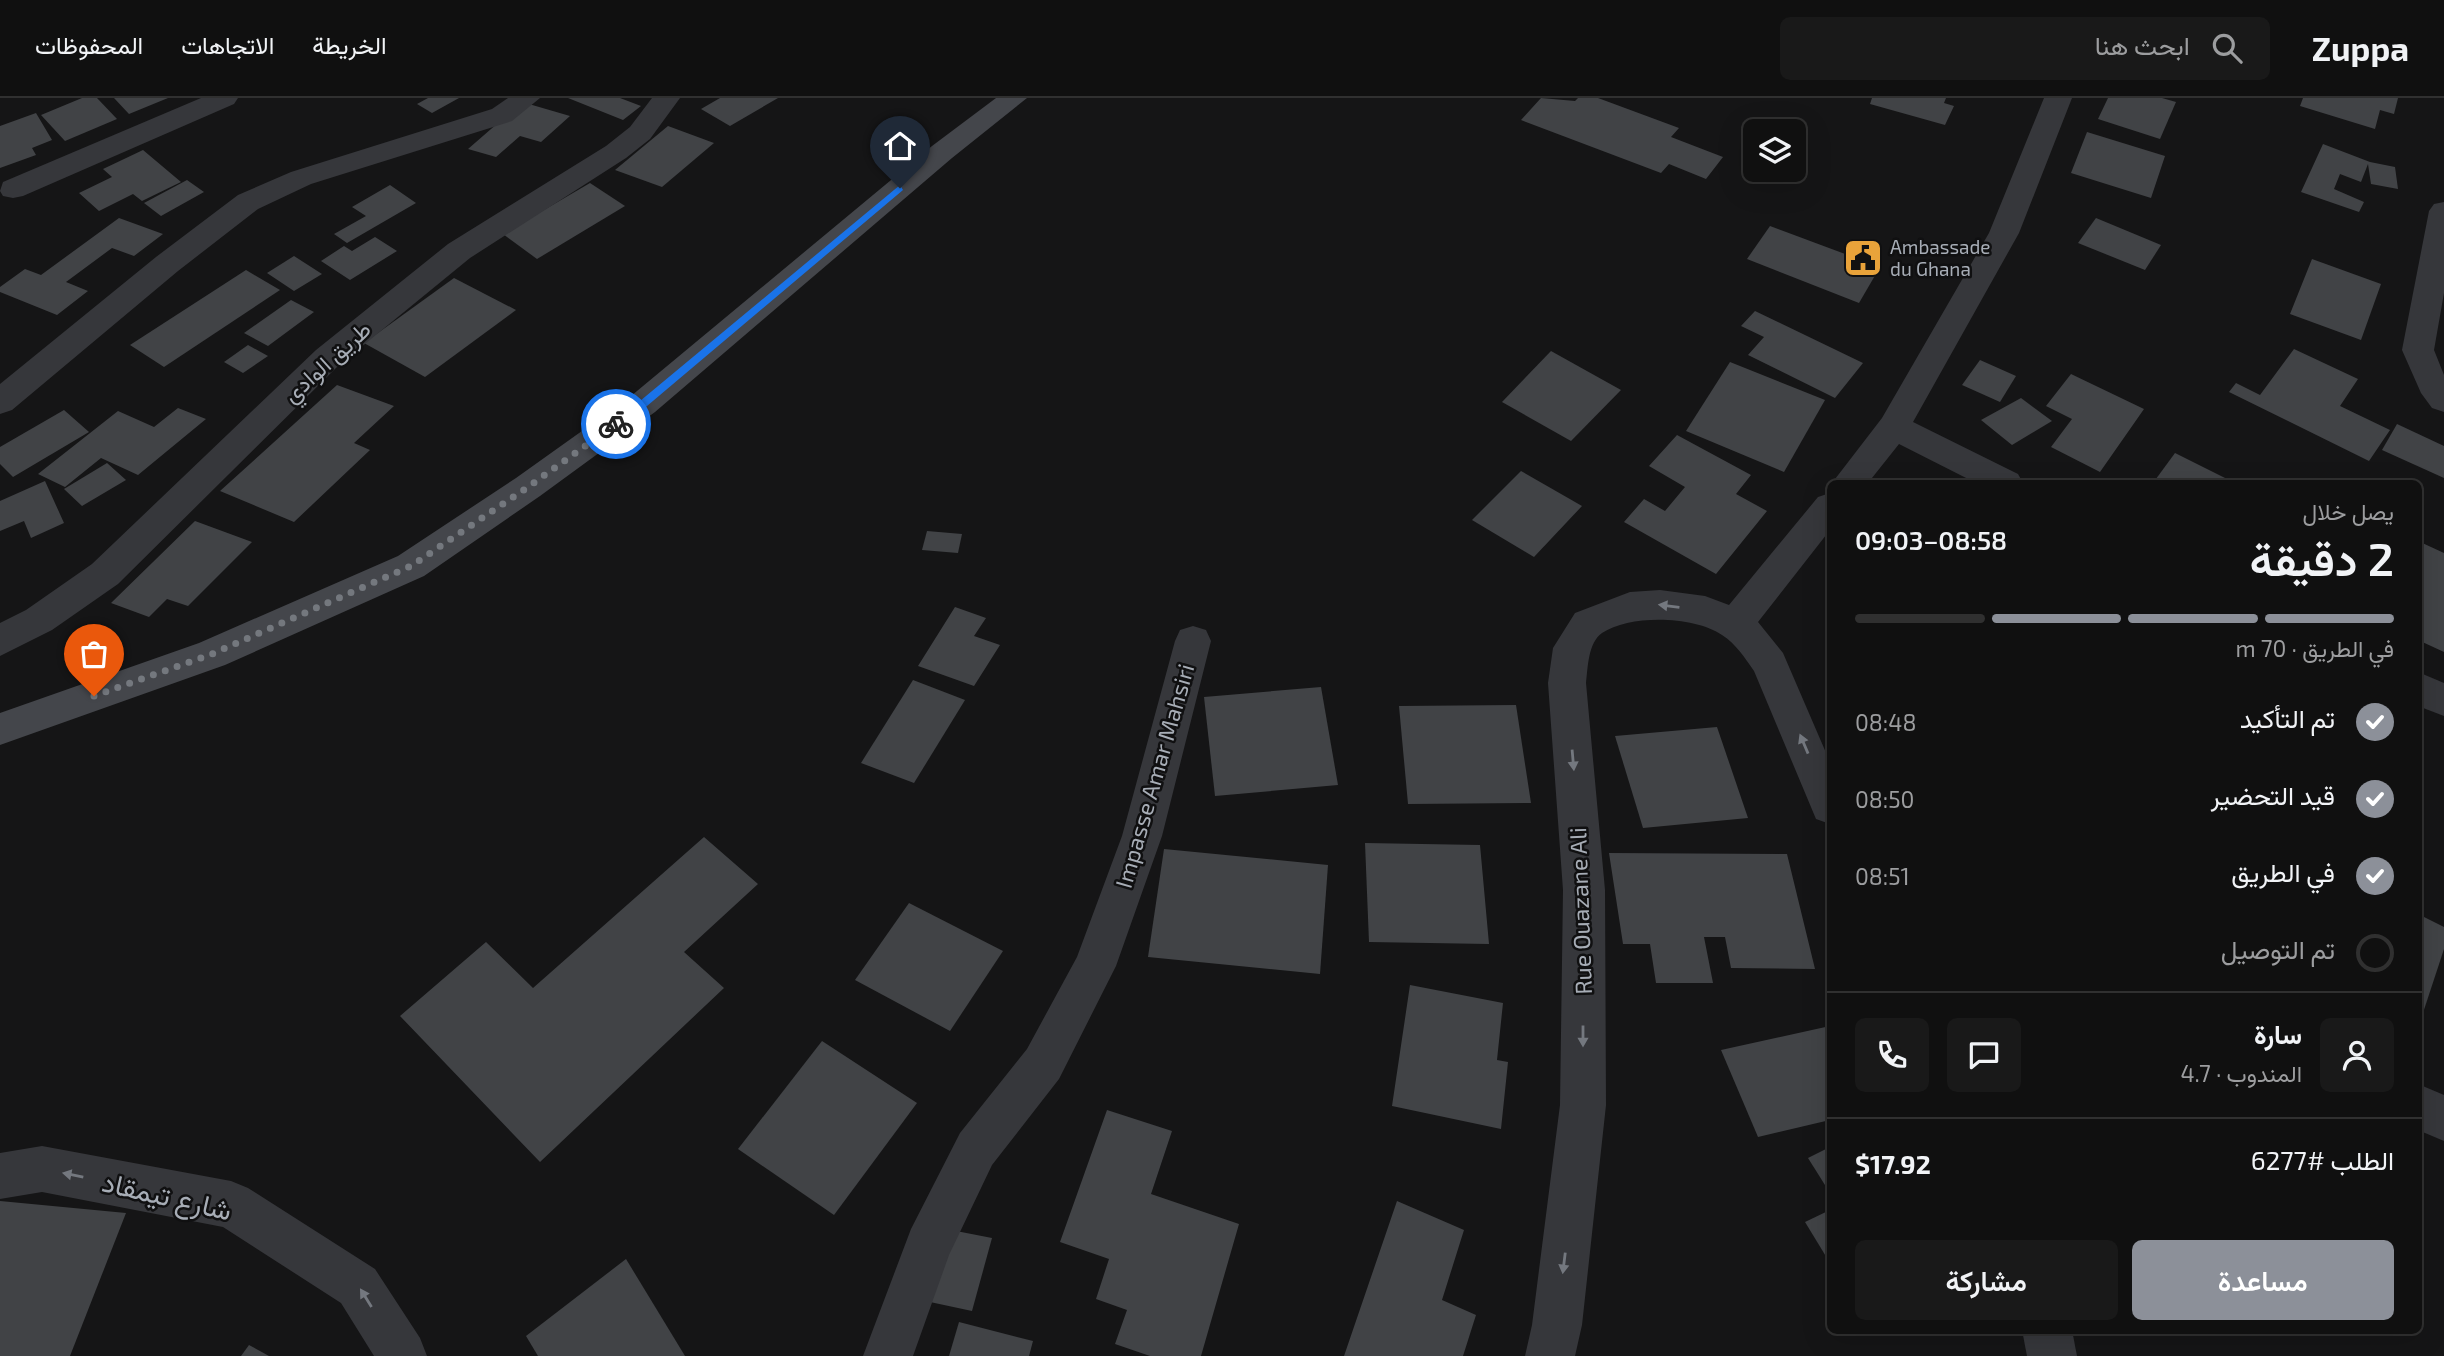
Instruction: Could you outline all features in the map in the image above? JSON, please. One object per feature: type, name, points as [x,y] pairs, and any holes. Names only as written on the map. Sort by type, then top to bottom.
[{"type":"main road","points":[[0,729],[212,654],[411,566],[528,487],[643,404],[942,152],[1013,98]]},
{"type":"street","points":[[13,189],[224,98]]},
{"type":"street","points":[[0,402],[167,264],[248,202],[301,178],[502,114],[526,98]]},
{"type":"street","name":"طريق الوادي","points":[[0,641],[38,620],[105,574],[327,358],[459,250],[616,152],[640,133],[666,98]]},
{"type":"street","points":[[1851,480],[1894,427],[2004,233],[2058,98]]},
{"type":"street","points":[[2444,211],[2418,350],[2432,385],[2444,400]]},
{"type":"street","points":[[1894,427],[2000,480]]},
{"type":"street","points":[[1827,510],[1735,624],[1753,640],[1770,664],[1827,800]]},
{"type":"street","name":"Rue Ouazane Ali","points":[[1550,1356],[1557,1325],[1583,1105],[1584,890],[1567,682],[1572,648],[1588,623],[1630,607],[1660,605],[1705,611],[1735,624]]},
{"type":"street","points":[[0,625],[38,620]]},
{"type":"street","name":"Impasse Amar Mahsiri","points":[[888,1356],[928,1246],[976,1149],[1043,1064],[1095,966],[1142,836],[1193,641]]},
{"type":"street","points":[[2422,690],[2444,700]]},
{"type":"street","points":[[2422,1108],[2444,1118]]},
{"type":"street","name":"شارع تيمقاد","points":[[0,1176],[42,1169],[231,1205],[358,1286],[402,1356]]},
{"type":"street","points":[[2048,1334],[2052,1356]]},
{"type":"building","points":[[82,98],[97,98],[117,119],[65,141],[41,115]]},
{"type":"building","points":[[114,98],[168,98],[129,114]]},
{"type":"building","points":[[428,98],[459,98],[432,113],[417,104]]},
{"type":"building","points":[[568,98],[620,98],[641,106],[623,120]]},
{"type":"building","points":[[720,98],[778,98],[730,126],[701,109]]},
{"type":"building","points":[[1541,98],[1575,101],[1578,98],[1598,98],[1679,128],[1671,137],[1723,157],[1706,179],[1669,164],[1661,173],[1521,120]]},
{"type":"building","points":[[1872,98],[1946,98],[1944,103],[1954,106],[1945,125],[1870,104]]},
{"type":"building","points":[[2108,98],[2162,98],[2176,102],[2160,139],[2098,119]]},
{"type":"building","points":[[2303,98],[2398,98],[2394,114],[2380,110],[2375,129],[2300,106]]},
{"type":"building","points":[[522,102],[570,116],[541,142],[520,136],[496,157],[468,149]]},
{"type":"building","points":[[36,113],[52,140],[32,148],[36,155],[0,168],[0,126]]},
{"type":"building","points":[[668,126],[714,143],[662,187],[615,170]]},
{"type":"building","points":[[2087,132],[2165,156],[2151,198],[2071,173]]},
{"type":"building","points":[[2323,144],[2370,162],[2395,167],[2398,189],[2371,184],[2368,164],[2361,182],[2340,174],[2334,189],[2364,202],[2359,212],[2301,192]]},
{"type":"building","points":[[143,150],[181,182],[142,201],[133,194],[99,211],[79,193],[112,177],[103,169]]},
{"type":"building","points":[[187,180],[204,192],[161,216],[144,203]]},
{"type":"building","points":[[590,183],[625,206],[537,259],[503,234]]},
{"type":"building","points":[[390,185],[416,203],[347,243],[334,234],[366,216],[352,207]]},
{"type":"building","points":[[119,218],[163,234],[134,256],[112,248],[66,282],[88,291],[57,315],[0,292],[0,287],[25,269],[41,275]]},
{"type":"building","points":[[2096,218],[2161,245],[2145,270],[2078,243]]},
{"type":"building","points":[[1770,226],[1880,267],[1859,303],[1747,259]]},
{"type":"building","points":[[375,237],[397,251],[350,280],[321,261],[344,246],[352,251]]},
{"type":"building","points":[[294,256],[322,274],[294,291],[267,273]]},
{"type":"building","points":[[2312,259],[2381,284],[2361,340],[2290,314]]},
{"type":"building","points":[[246,270],[280,290],[164,367],[130,345]]},
{"type":"building","points":[[454,278],[516,310],[425,377],[364,343]]},
{"type":"building","points":[[291,300],[314,312],[268,346],[244,333]]},
{"type":"building","points":[[1755,311],[1863,363],[1835,398],[1748,355],[1764,337],[1741,326]]},
{"type":"building","points":[[248,345],[268,356],[243,373],[224,362]]},
{"type":"building","points":[[2294,349],[2358,379],[2340,406],[2390,430],[2369,461],[2229,392],[2236,383],[2260,395]]},
{"type":"building","points":[[1551,351],[1621,390],[1571,441],[1502,402]]},
{"type":"building","points":[[1980,360],[2016,376],[2000,402],[1962,385]]},
{"type":"building","points":[[1730,362],[1825,400],[1784,472],[1686,431]]},
{"type":"building","points":[[2071,374],[2144,409],[2100,472],[2051,447],[2072,419],[2046,406]]},
{"type":"building","points":[[337,385],[394,406],[354,443],[370,450],[294,522],[220,491]]},
{"type":"building","points":[[2021,398],[2052,421],[2012,445],[1981,420]]},
{"type":"building","points":[[178,408],[206,419],[138,475],[101,458],[65,487],[38,474],[118,411],[154,427]]},
{"type":"building","points":[[64,410],[89,432],[13,477],[0,464],[0,447]]},
{"type":"building","points":[[2397,424],[2444,446],[2444,478],[2382,450]]},
{"type":"building","points":[[1677,435],[1751,475],[1736,494],[1767,511],[1716,574],[1624,522],[1644,499],[1665,511],[1685,487],[1649,466]]},
{"type":"building","points":[[2175,453],[2229,480],[2155,480]]},
{"type":"building","points":[[107,463],[126,480],[82,506],[64,489]]},
{"type":"building","points":[[1521,471],[1582,506],[1534,557],[1472,520]]},
{"type":"building","points":[[45,481],[64,523],[31,538],[24,521],[0,531],[0,501]]},
{"type":"building","points":[[195,521],[252,542],[188,606],[167,599],[149,617],[111,603]]},
{"type":"building","points":[[927,531],[962,534],[958,553],[922,550]]},
{"type":"building","points":[[2422,543],[2444,553],[2444,652],[2422,642]]},
{"type":"building","points":[[955,607],[986,618],[974,636],[1000,645],[974,686],[918,666]]},
{"type":"building","points":[[913,680],[965,700],[914,783],[861,763]]},
{"type":"building","points":[[1321,687],[1338,785],[1215,796],[1204,697]]},
{"type":"building","points":[[1516,705],[1531,803],[1408,804],[1399,706]]},
{"type":"building","points":[[1717,727],[1748,818],[1643,828],[1615,736]]},
{"type":"building","points":[[704,837],[758,884],[684,952],[724,988],[540,1162],[400,1016],[486,942],[533,988]]},
{"type":"building","points":[[1365,843],[1480,845],[1489,944],[1369,942]]},
{"type":"building","points":[[1164,849],[1328,865],[1320,974],[1148,957]]},
{"type":"building","points":[[1609,853],[1787,854],[1815,969],[1731,968],[1725,937],[1704,937],[1713,983],[1656,983],[1650,944],[1623,944]]},
{"type":"building","points":[[909,903],[1003,951],[950,1031],[855,980]]},
{"type":"building","points":[[2422,916],[2444,927],[2444,949],[2422,1016]]},
{"type":"building","points":[[1410,985],[1503,1003],[1497,1060],[1508,1062],[1501,1129],[1392,1106]]},
{"type":"building","points":[[1827,1027],[1827,1121],[1758,1137],[1721,1050]]},
{"type":"building","points":[[822,1041],[917,1103],[834,1215],[738,1149]]},
{"type":"building","points":[[1107,1110],[1172,1131],[1151,1194],[1239,1224],[1201,1356],[1150,1356],[1115,1344],[1127,1310],[1096,1299],[1109,1259],[1060,1242]]},
{"type":"building","points":[[1827,1148],[1827,1188],[1808,1158]]},
{"type":"building","points":[[0,1201],[126,1213],[70,1356],[0,1356]]},
{"type":"building","points":[[1397,1201],[1464,1230],[1442,1300],[1476,1315],[1463,1356],[1344,1356]]},
{"type":"building","points":[[1827,1211],[1827,1258],[1805,1222]]},
{"type":"building","points":[[951,1230],[992,1238],[972,1311],[930,1302]]},
{"type":"building","points":[[626,1259],[685,1356],[538,1356],[526,1336]]},
{"type":"building","points":[[959,1322],[1033,1341],[1029,1356],[949,1356]]},
{"type":"building","points":[[249,1345],[269,1356],[241,1356]]},
{"type":"way so far","points":[[94,696],[212,654],[411,566],[616,424]]},
{"type":"place","name":"Ambassade du Ghana","points":[[1863,258]]},
{"type":"route","points":[[616,424],[900,188]]}]
